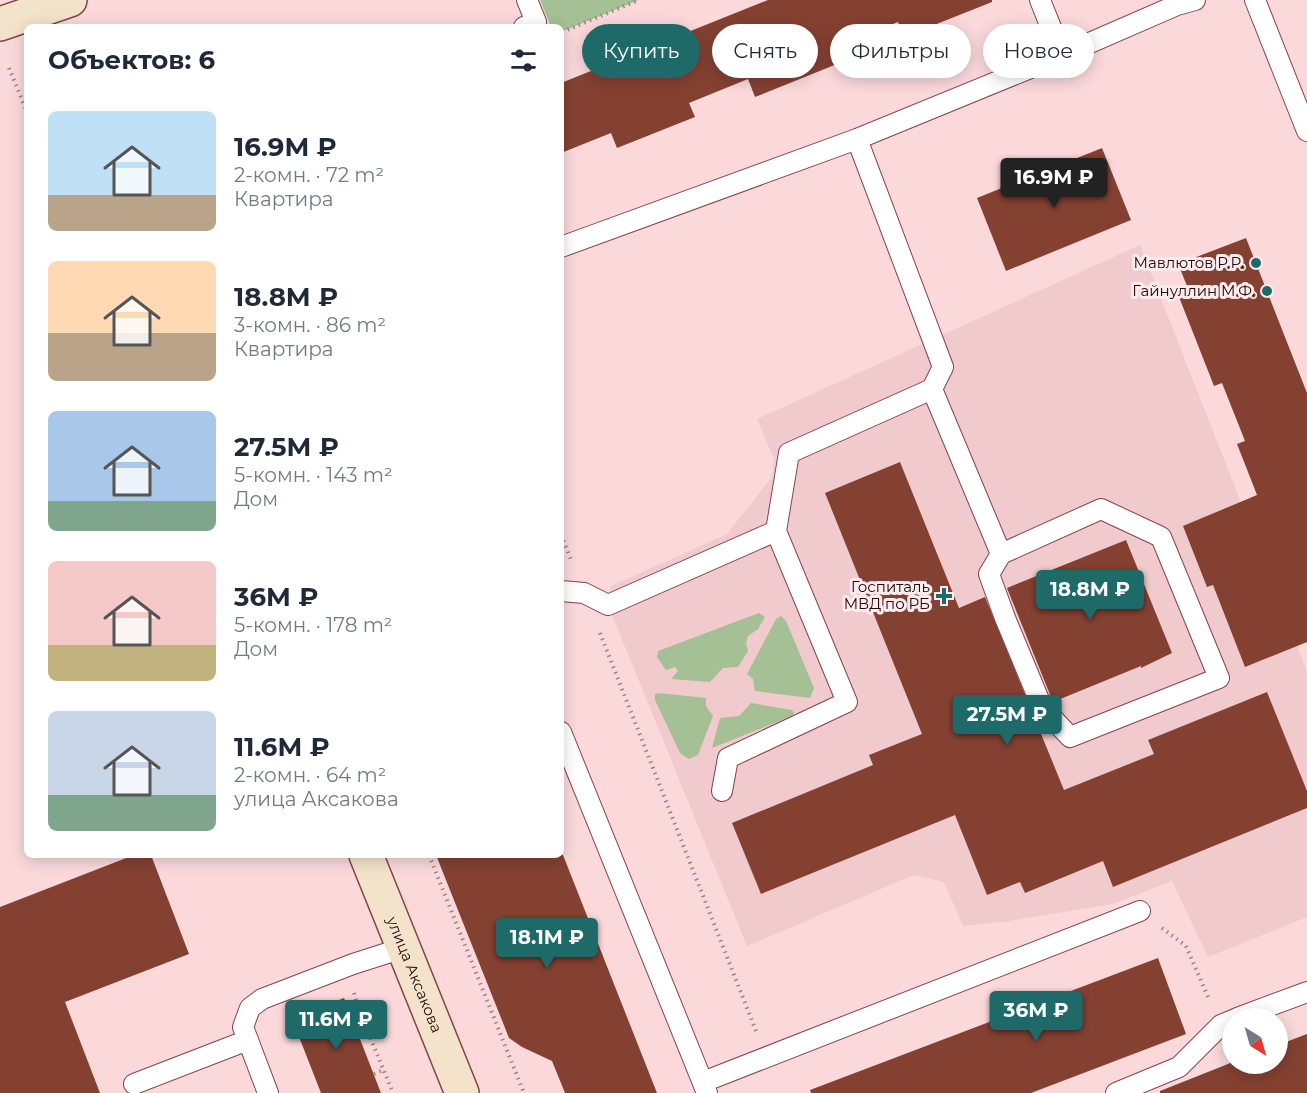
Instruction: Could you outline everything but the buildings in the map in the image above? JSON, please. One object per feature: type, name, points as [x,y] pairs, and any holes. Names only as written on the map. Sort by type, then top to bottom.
[{"type":"street","points":[[0,24],[70,0]]},
{"type":"street","name":"улица Аксакова","points":[[367,858],[462,1093]]},
{"type":"lane","points":[[527,0],[536,22],[531,24]]},
{"type":"lane","points":[[1040,0],[1050,24]]},
{"type":"lane","points":[[1255,0],[1307,131]]},
{"type":"lane","points":[[1094,41],[1183,2]]},
{"type":"lane","points":[[564,246],[858,139],[1006,78]]},
{"type":"lane","points":[[722,791],[728,758],[847,702],[777,531],[789,453],[932,389],[943,367],[858,139]]},
{"type":"lane","points":[[932,389],[1001,554]]},
{"type":"lane","points":[[1101,509],[1161,537],[1219,678],[1070,737],[1042,707],[1005,618],[989,574],[1001,554],[1101,509]]},
{"type":"lane","points":[[564,591],[585,593],[608,605],[777,531]]},
{"type":"lane","points":[[564,739],[705,1088],[766,1057],[1140,911]]},
{"type":"lane","points":[[268,1093],[243,1027],[250,1008],[262,999],[353,964],[403,948]]},
{"type":"lane","points":[[1265,1008],[1307,992]]},
{"type":"lane","points":[[1116,1093],[1139,1089],[1179,1067],[1222,1028]]},
{"type":"lane","points":[[134,1084],[248,1040]]},
{"type":"path","points":[[564,31],[639,0]]},
{"type":"path","points":[[9,68],[24,105]]},
{"type":"path","points":[[564,542],[766,1057]]},
{"type":"path","points":[[430,858],[524,1093]]},
{"type":"path","points":[[1140,911],[1186,946],[1222,1008]]},
{"type":"path","points":[[374,1074],[383,1070]]},
{"type":"shaded area","name":"Госпиталь МВД по РБ","points":[[1140,245],[1307,671],[1307,917],[1208,957],[1172,881],[1113,904],[963,926],[944,882],[914,875],[747,946],[608,605],[611,586],[727,534],[772,477],[774,459],[757,419]]},
{"type":"green space","points":[[540,0],[639,0],[564,31],[564,24],[550,24]]},
{"type":"green space","points":[[759,613],[765,617],[758,629],[748,636],[746,643],[748,651],[738,667],[723,668],[710,682],[671,679],[678,671],[675,667],[666,670],[657,657],[658,651]]},
{"type":"green space","points":[[781,616],[786,621],[814,688],[810,698],[755,691],[753,679],[747,674],[776,619]]},
{"type":"green space","points":[[655,694],[706,698],[706,706],[713,716],[698,755],[689,759],[680,753],[655,700]]},
{"type":"green space","points":[[751,703],[792,710],[794,713],[792,716],[712,748],[720,718],[739,716]]},
{"type":"place","name":"Мавлютов Р.Р.","points":[[1256,263]]},
{"type":"place","name":"Гайнуллин М.Ф.","points":[[1267,291]]},
{"type":"place","name":"Госпиталь МВД по РБ","points":[[944,596]]}]
